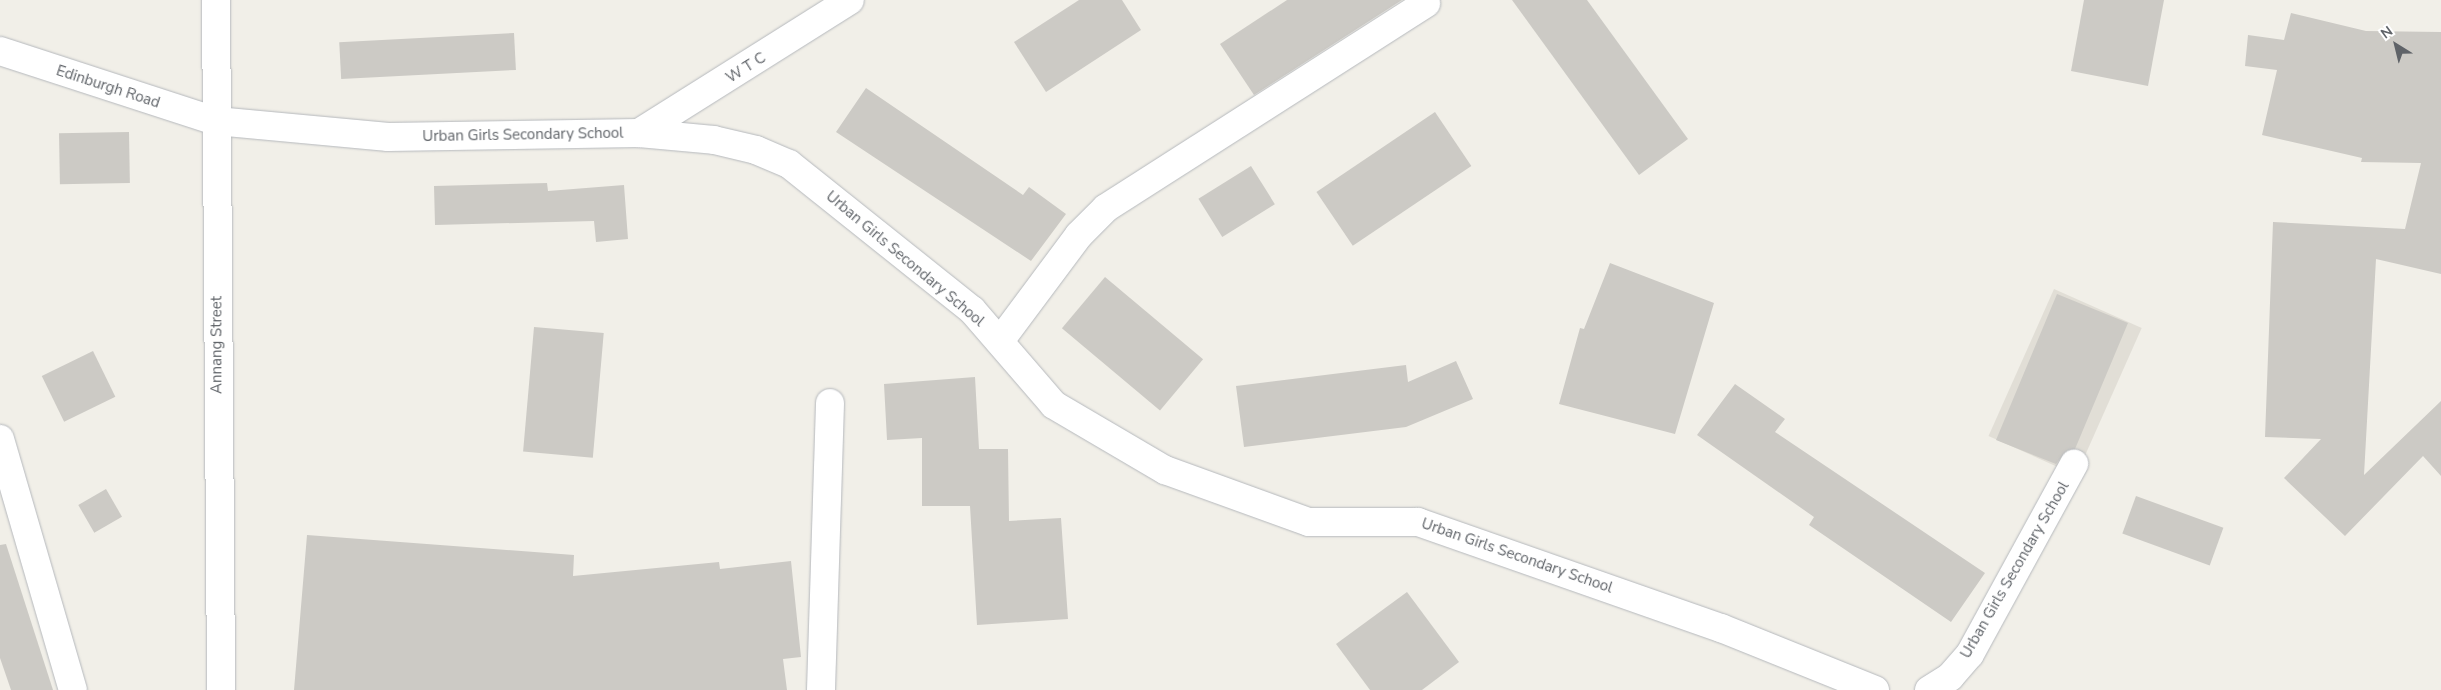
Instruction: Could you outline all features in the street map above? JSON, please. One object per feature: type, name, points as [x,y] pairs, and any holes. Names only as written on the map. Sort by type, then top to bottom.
[{"type":"street","name":"Annang Street","points":[[216,0],[221,690]]},
{"type":"street","name":"W T C","points":[[639,134],[850,0]]},
{"type":"street","points":[[1000,341],[1079,235],[1106,208],[1426,3]]},
{"type":"street","name":"Edinburgh Road","points":[[0,51],[216,121]]},
{"type":"street","name":"Urban Girls Secondary School","points":[[216,121],[388,138],[639,134],[714,140],[756,150],[789,164],[972,310],[1054,405],[1165,470],[1309,522],[1418,522],[1722,628],[1875,690]]},
{"type":"street","points":[[821,690],[830,403]]},
{"type":"street","points":[[0,439],[73,690]]},
{"type":"street","name":"Urban Girls Secondary School","points":[[1929,690],[1950,677],[1970,654],[2074,464]]},
{"type":"shaded area","points":[[2054,289],[2142,328],[2076,475],[1989,436]]},
{"type":"building","points":[[1079,0],[1122,0],[1141,30],[1046,92],[1014,42]]},
{"type":"building","points":[[1287,0],[1402,0],[1254,95],[1220,44]]},
{"type":"building","points":[[1512,0],[1587,0],[1688,139],[1639,175]]},
{"type":"building","points":[[2084,0],[2164,0],[2148,86],[2071,71]]},
{"type":"building","points":[[2291,13],[2366,31],[2441,32],[2441,274],[2376,259],[2364,475],[2441,401],[2441,476],[2423,456],[2345,536],[2284,478],[2321,439],[2265,437],[2273,222],[2405,229],[2421,163],[2361,162],[2362,158],[2262,135],[2277,70],[2245,66],[2248,35],[2284,40]]},
{"type":"building","points":[[514,33],[516,70],[341,79],[339,42]]},
{"type":"building","points":[[866,88],[1023,195],[1029,187],[1066,214],[1031,261],[836,132]]},
{"type":"building","points":[[1435,112],[1471,166],[1353,246],[1316,192]]},
{"type":"building","points":[[129,132],[130,183],[60,184],[59,133]]},
{"type":"building","points":[[1251,166],[1275,204],[1222,237],[1198,199]]},
{"type":"building","points":[[547,183],[548,191],[624,185],[628,239],[596,242],[594,221],[435,225],[434,186]]},
{"type":"building","points":[[1610,263],[1714,303],[1675,434],[1559,404],[1580,328],[1584,329]]},
{"type":"building","points":[[1105,277],[1203,359],[1160,411],[1062,328]]},
{"type":"building","points":[[2057,294],[2128,323],[2075,449],[2066,451],[2056,464],[1996,440]]},
{"type":"building","points":[[534,327],[604,333],[593,458],[523,452]]},
{"type":"building","points":[[93,351],[115,397],[64,422],[42,376]]},
{"type":"building","points":[[1456,361],[1473,399],[1406,427],[1244,447],[1236,386],[1406,365],[1408,382]]},
{"type":"building","points":[[975,377],[979,449],[1008,449],[1009,521],[1061,518],[1068,619],[977,625],[970,506],[922,506],[922,438],[887,440],[884,384]]},
{"type":"building","points":[[1735,384],[1785,419],[1775,432],[1985,573],[1951,622],[1809,525],[1814,517],[1697,435]]},
{"type":"building","points":[[106,489],[122,517],[94,533],[78,505]]},
{"type":"building","points":[[2136,496],[2223,528],[2210,565],[2122,534]]},
{"type":"building","points":[[307,535],[574,555],[573,576],[719,562],[720,569],[791,561],[801,657],[783,659],[787,690],[294,690]]},
{"type":"building","points":[[6,544],[53,690],[11,690],[0,658],[0,545]]},
{"type":"building","points":[[1407,592],[1459,662],[1422,690],[1370,690],[1336,644]]}]
